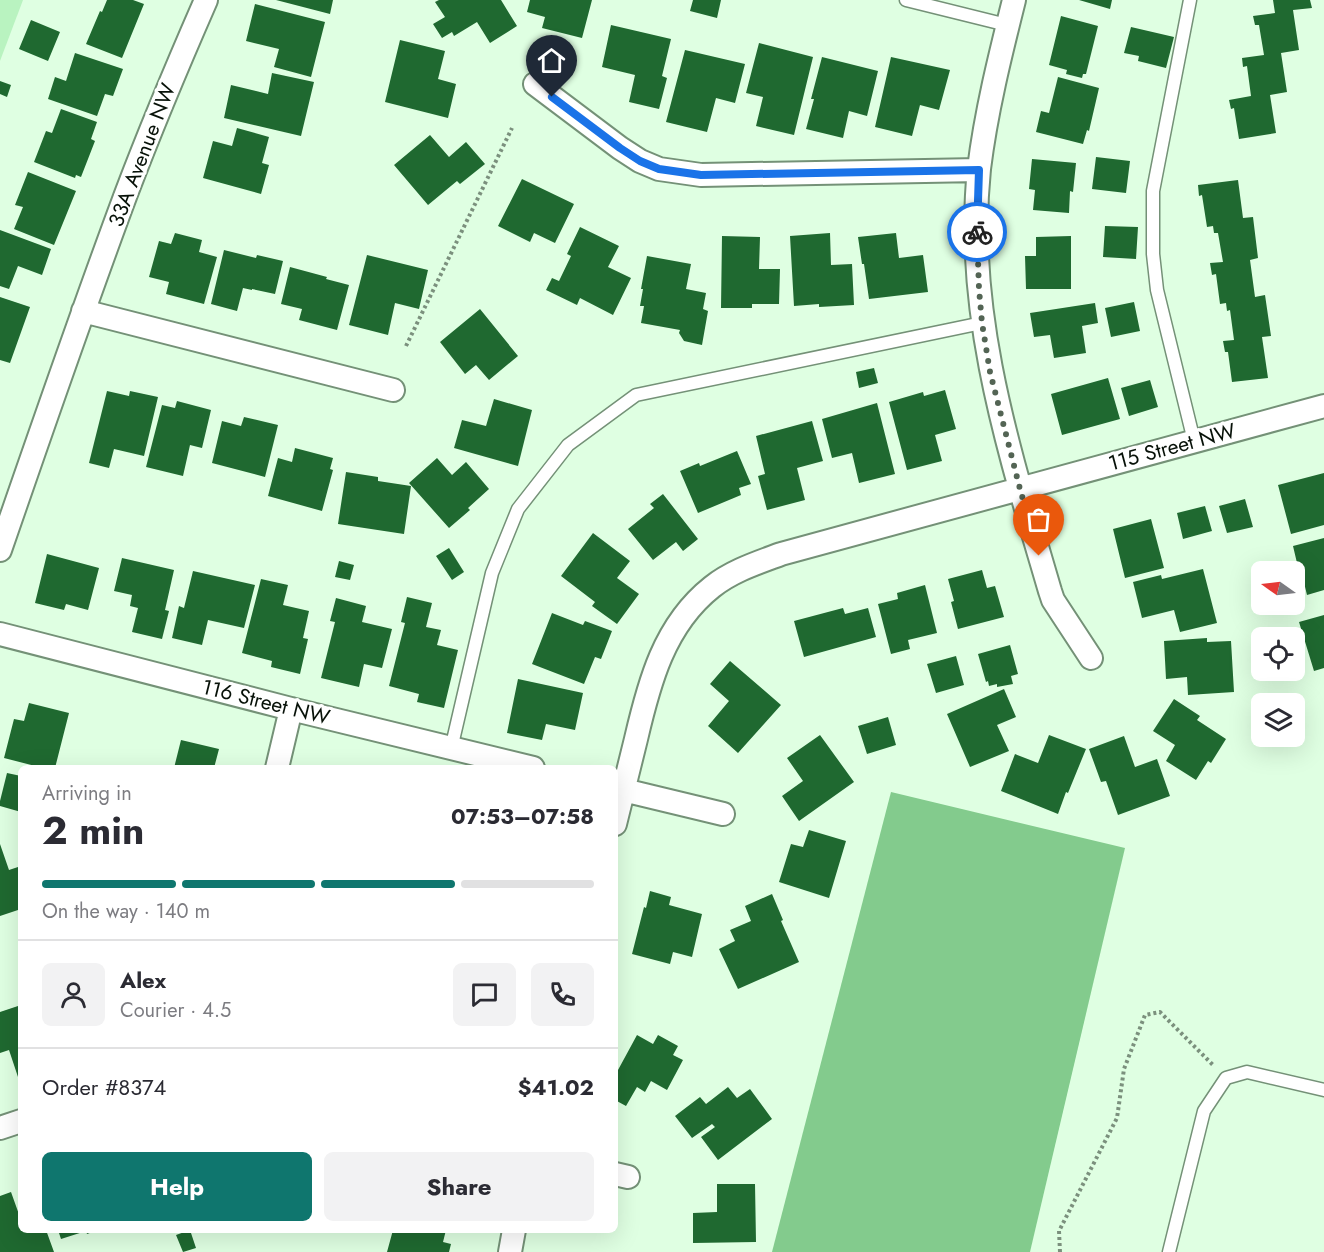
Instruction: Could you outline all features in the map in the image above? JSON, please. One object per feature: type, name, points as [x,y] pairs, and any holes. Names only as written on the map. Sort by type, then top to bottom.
[{"type":"street","name":"33A Avenue NW","points":[[0,550],[127,192],[206,0]]},
{"type":"street","points":[[1014,0],[995,76],[979,170],[977,251],[982,323],[990,372],[1020,489],[1050,591],[1053,600],[1092,658]]},
{"type":"street","points":[[534,84],[620,148],[640,161],[659,169],[701,175],[979,170]]},
{"type":"street","points":[[83,311],[393,390]]},
{"type":"street","name":"115 Street NW","points":[[619,789],[651,679],[673,632],[687,612],[711,588],[735,572],[781,554],[1324,406]]},
{"type":"street","name":"116 Street NW","points":[[0,634],[520,765]]},
{"type":"street","points":[[278,765],[291,709]]},
{"type":"street","points":[[619,789],[723,814]]},
{"type":"street","points":[[0,1128],[18,1122]]},
{"type":"street","points":[[510,1252],[513,1233]]},
{"type":"lane","points":[[906,0],[1007,25]]},
{"type":"lane","points":[[1190,0],[1153,191],[1153,254],[1157,290],[1194,441]]},
{"type":"lane","points":[[451,749],[492,573],[518,508],[568,445],[636,395],[982,323]]},
{"type":"lane","points":[[1169,1252],[1204,1111],[1226,1078],[1247,1072],[1324,1090]]},
{"type":"path","points":[[406,345],[512,128]]},
{"type":"path","points":[[1060,1252],[1059,1231],[1117,1118],[1124,1069],[1145,1015],[1160,1012],[1226,1078]]},
{"type":"green space","points":[[0,0],[23,0],[0,61]]},
{"type":"green space","points":[[891,792],[1125,848],[1030,1252],[772,1252]]},
{"type":"building","points":[[107,0],[133,0],[144,4],[122,58],[86,44]]},
{"type":"building","points":[[276,0],[333,0],[330,14]]},
{"type":"building","points":[[439,0],[501,0],[517,26],[490,43],[477,22],[454,36],[452,32],[442,38],[433,24],[445,17],[435,2]]},
{"type":"building","points":[[530,0],[592,0],[582,38],[542,28],[545,17],[527,12]]},
{"type":"building","points":[[693,0],[721,0],[717,18],[690,11]]},
{"type":"building","points":[[1079,0],[1112,0],[1110,9]]},
{"type":"building","points":[[1273,0],[1310,0],[1312,8],[1293,10],[1299,50],[1281,53],[1287,92],[1270,95],[1276,133],[1239,139],[1234,108],[1231,109],[1229,100],[1251,96],[1247,66],[1243,67],[1242,58],[1264,55],[1259,25],[1255,25],[1253,16],[1275,13]]},
{"type":"building","points":[[255,4],[325,22],[311,77],[274,67],[279,49],[246,41]]},
{"type":"building","points":[[1061,16],[1098,26],[1086,74],[1083,74],[1082,78],[1066,74],[1067,70],[1049,65]]},
{"type":"building","points":[[31,20],[60,32],[48,61],[19,49]]},
{"type":"building","points":[[611,25],[671,39],[662,76],[667,78],[659,109],[629,102],[635,75],[602,67]]},
{"type":"building","points":[[1131,27],[1174,37],[1166,68],[1138,61],[1139,56],[1124,53]]},
{"type":"building","points":[[400,40],[445,51],[438,79],[456,84],[448,118],[385,102]]},
{"type":"building","points":[[759,43],[813,57],[794,135],[756,126],[763,97],[746,93]]},
{"type":"building","points":[[685,50],[745,64],[735,103],[716,98],[707,132],[666,122]]},
{"type":"building","points":[[75,53],[123,69],[113,96],[105,94],[97,116],[48,99],[55,77],[66,81]]},
{"type":"building","points":[[822,57],[878,71],[867,116],[849,111],[843,138],[806,129]]},
{"type":"building","points":[[891,57],[950,70],[939,110],[920,105],[912,136],[875,127]]},
{"type":"building","points":[[272,73],[314,82],[301,136],[224,118],[231,85],[268,94]]},
{"type":"building","points":[[1058,77],[1099,88],[1089,131],[1087,130],[1083,144],[1036,132],[1041,111],[1049,113]]},
{"type":"building","points":[[0,81],[11,85],[7,97],[0,94]]},
{"type":"building","points":[[61,109],[97,122],[91,139],[95,141],[81,177],[76,175],[75,178],[34,162],[46,131],[52,133]]},
{"type":"building","points":[[237,128],[269,137],[262,163],[269,165],[261,194],[203,178],[213,141],[232,146]]},
{"type":"building","points":[[430,135],[449,157],[466,142],[485,164],[460,184],[457,181],[428,205],[394,165]]},
{"type":"building","points":[[1096,157],[1130,161],[1126,193],[1092,189]]},
{"type":"building","points":[[1032,159],[1076,163],[1073,192],[1070,191],[1069,213],[1033,210],[1035,190],[1029,189]]},
{"type":"building","points":[[28,172],[76,191],[54,245],[14,229],[23,207],[15,205]]},
{"type":"building","points":[[522,179],[574,204],[555,243],[534,233],[530,242],[498,226]]},
{"type":"building","points":[[1238,180],[1243,218],[1253,217],[1258,258],[1250,260],[1255,297],[1265,295],[1271,336],[1262,337],[1268,378],[1232,382],[1228,352],[1225,352],[1223,341],[1234,340],[1230,310],[1227,311],[1226,303],[1220,304],[1216,274],[1212,275],[1210,263],[1223,262],[1218,233],[1214,233],[1213,226],[1207,227],[1202,195],[1199,196],[1198,185]]},
{"type":"building","points":[[1105,226],[1138,227],[1136,259],[1103,257]]},
{"type":"building","points":[[580,227],[619,246],[608,267],[631,278],[613,315],[580,298],[577,305],[546,290],[552,278],[559,281],[571,256],[567,254]]},
{"type":"building","points":[[0,230],[51,249],[42,275],[18,266],[9,289],[0,286]]},
{"type":"building","points":[[175,233],[202,240],[199,252],[217,257],[204,304],[166,294],[169,282],[149,277],[159,241],[171,244]]},
{"type":"building","points":[[830,233],[831,265],[852,264],[854,305],[794,306],[790,236]]},
{"type":"building","points":[[896,233],[899,258],[923,255],[928,292],[869,299],[858,237]]},
{"type":"building","points":[[722,236],[760,237],[759,269],[780,269],[779,304],[752,304],[752,308],[721,308]]},
{"type":"building","points":[[1071,236],[1071,289],[1026,289],[1025,256],[1036,256],[1036,237]]},
{"type":"building","points":[[224,250],[256,258],[257,255],[283,261],[275,294],[243,288],[237,311],[211,304]]},
{"type":"building","points":[[367,255],[428,270],[419,309],[395,303],[388,335],[349,325]]},
{"type":"building","points":[[647,256],[691,264],[686,289],[706,293],[703,309],[708,311],[702,345],[684,341],[679,333],[680,330],[641,323],[644,306],[640,306],[643,289],[641,289]]},
{"type":"building","points":[[290,267],[349,285],[337,330],[299,320],[302,309],[281,304]]},
{"type":"building","points":[[0,297],[30,307],[10,363],[0,360]]},
{"type":"building","points":[[1134,302],[1140,331],[1111,337],[1105,308]]},
{"type":"building","points":[[1095,303],[1098,323],[1082,326],[1086,353],[1054,358],[1050,335],[1034,337],[1030,313]]},
{"type":"building","points":[[480,309],[518,356],[489,380],[476,365],[465,374],[440,342]]},
{"type":"building","points":[[874,368],[878,383],[859,388],[856,372]]},
{"type":"building","points":[[1108,378],[1120,419],[1062,435],[1051,394]]},
{"type":"building","points":[[1150,380],[1158,407],[1129,416],[1121,388]]},
{"type":"building","points":[[945,390],[956,429],[935,435],[942,461],[907,470],[889,402],[923,392],[924,396]]},
{"type":"building","points":[[107,391],[129,396],[130,391],[158,397],[144,456],[114,449],[109,468],[89,463]]},
{"type":"building","points":[[494,399],[532,410],[518,466],[454,448],[462,420],[486,426]]},
{"type":"building","points":[[177,401],[211,410],[202,448],[190,445],[183,476],[146,467],[162,405],[175,408]]},
{"type":"building","points":[[877,403],[895,474],[859,483],[852,453],[832,458],[822,419]]},
{"type":"building","points":[[244,417],[278,425],[265,477],[212,463],[222,421],[241,426]]},
{"type":"building","points":[[812,421],[823,461],[797,468],[805,500],[767,510],[758,476],[765,474],[756,436]]},
{"type":"building","points":[[295,448],[333,458],[330,469],[333,470],[322,511],[268,496],[278,458],[292,462]]},
{"type":"building","points":[[737,451],[751,484],[739,488],[741,495],[698,513],[680,471],[699,463],[700,466]]},
{"type":"building","points":[[437,458],[452,475],[466,462],[489,489],[449,528],[409,483]]},
{"type":"building","points":[[346,472],[378,477],[378,481],[411,486],[404,534],[338,524]]},
{"type":"building","points":[[1324,473],[1324,525],[1291,534],[1278,485]]},
{"type":"building","points":[[663,494],[698,539],[683,551],[676,542],[653,560],[628,529],[654,508],[650,504]]},
{"type":"building","points":[[1245,499],[1253,527],[1227,533],[1219,506]]},
{"type":"building","points":[[1205,506],[1212,531],[1183,539],[1177,513]]},
{"type":"building","points":[[1151,519],[1164,568],[1125,578],[1113,529]]},
{"type":"building","points":[[593,533],[630,561],[617,578],[639,594],[617,624],[592,606],[595,602],[561,576]]},
{"type":"building","points":[[1324,538],[1324,590],[1307,595],[1305,561],[1297,561],[1293,546]]},
{"type":"building","points":[[449,548],[464,572],[452,580],[436,556]]},
{"type":"building","points":[[47,554],[99,568],[88,610],[66,604],[64,610],[35,603]]},
{"type":"building","points":[[122,558],[174,570],[165,610],[169,611],[162,639],[132,632],[138,608],[130,606],[132,595],[114,591]]},
{"type":"building","points":[[339,561],[354,565],[350,580],[335,577]]},
{"type":"building","points":[[1203,569],[1217,623],[1180,632],[1174,610],[1142,618],[1133,582],[1161,575],[1162,579]]},
{"type":"building","points":[[982,570],[987,588],[995,586],[1004,617],[958,629],[948,579]]},
{"type":"building","points":[[193,571],[255,585],[244,628],[208,620],[202,645],[172,638],[179,606],[184,608]]},
{"type":"building","points":[[261,579],[288,585],[283,605],[309,611],[303,638],[308,639],[300,674],[271,667],[272,661],[242,653]]},
{"type":"building","points":[[925,585],[937,633],[908,640],[910,649],[891,654],[878,604],[898,599],[897,593]]},
{"type":"building","points":[[407,597],[432,603],[426,627],[441,630],[437,645],[458,650],[444,708],[417,702],[419,694],[389,686],[405,623],[401,622]]},
{"type":"building","points":[[336,598],[366,606],[362,622],[392,629],[382,668],[364,664],[359,687],[321,678],[335,622],[330,621]]},
{"type":"building","points":[[843,608],[845,614],[868,608],[876,637],[804,657],[794,621]]},
{"type":"building","points":[[552,613],[583,625],[585,621],[612,631],[601,659],[595,657],[584,684],[532,664]]},
{"type":"building","points":[[1324,615],[1324,668],[1314,671],[1305,642],[1305,627],[1301,627],[1299,622]]},
{"type":"building","points":[[1207,638],[1207,642],[1231,641],[1234,692],[1188,695],[1187,677],[1166,679],[1164,641]]},
{"type":"building","points":[[1010,645],[1018,674],[1011,676],[1013,684],[989,686],[978,654]]},
{"type":"building","points":[[956,656],[964,685],[936,693],[927,664]]},
{"type":"building","points":[[730,661],[781,705],[738,753],[708,726],[729,701],[710,684]]},
{"type":"building","points":[[518,679],[583,693],[575,730],[546,724],[542,740],[507,733]]},
{"type":"building","points":[[1004,689],[1016,717],[997,725],[1009,751],[970,767],[947,714]]},
{"type":"building","points":[[1174,699],[1200,716],[1197,720],[1226,739],[1211,763],[1208,761],[1196,780],[1166,761],[1175,745],[1153,731]]},
{"type":"building","points":[[29,703],[69,713],[56,765],[31,765],[4,758],[14,719],[24,721]]},
{"type":"building","points":[[888,717],[896,745],[867,754],[858,726]]},
{"type":"building","points":[[820,735],[854,782],[799,821],[782,796],[803,781],[787,758]]},
{"type":"building","points":[[1049,735],[1086,749],[1058,814],[1001,791],[1015,754],[1038,763]]},
{"type":"building","points":[[1124,736],[1135,767],[1157,759],[1170,796],[1118,815],[1106,781],[1101,782],[1089,749]]},
{"type":"building","points":[[181,740],[219,749],[215,765],[175,765]]},
{"type":"building","points":[[7,773],[18,775],[18,811],[0,806]]},
{"type":"building","points":[[809,830],[846,841],[829,898],[779,882],[791,844],[803,847]]},
{"type":"building","points":[[0,844],[9,870],[18,867],[18,910],[0,916]]},
{"type":"building","points":[[650,891],[671,897],[669,905],[702,914],[692,957],[673,952],[670,964],[632,954]]},
{"type":"building","points":[[772,894],[799,962],[738,989],[719,949],[735,941],[730,930],[751,921],[745,906]]},
{"type":"building","points":[[18,1006],[18,1077],[9,1050],[0,1053],[0,1012]]},
{"type":"building","points":[[637,1035],[653,1044],[658,1035],[678,1046],[673,1055],[683,1060],[667,1090],[651,1081],[645,1092],[637,1087],[626,1106],[618,1102],[618,1070]]},
{"type":"building","points":[[728,1087],[737,1098],[750,1089],[772,1119],[718,1160],[701,1137],[715,1127],[712,1124],[692,1138],[675,1116],[700,1097],[706,1104]]},
{"type":"building","points":[[717,1184],[755,1184],[756,1242],[693,1243],[693,1213],[717,1212]]},
{"type":"building","points":[[11,1192],[18,1212],[18,1233],[47,1233],[54,1252],[0,1252],[0,1196]]},
{"type":"building","points":[[59,1233],[80,1233],[61,1239]]},
{"type":"building","points":[[191,1233],[196,1248],[183,1252],[176,1235]]},
{"type":"building","points":[[392,1233],[445,1233],[443,1242],[451,1244],[449,1252],[387,1252]]},
{"type":"way so far","points":[[977,232],[982,323],[990,372],[1039,556]]},
{"type":"route","points":[[552,97],[640,161],[659,169],[679,173],[701,175],[979,170],[977,232]]}]
